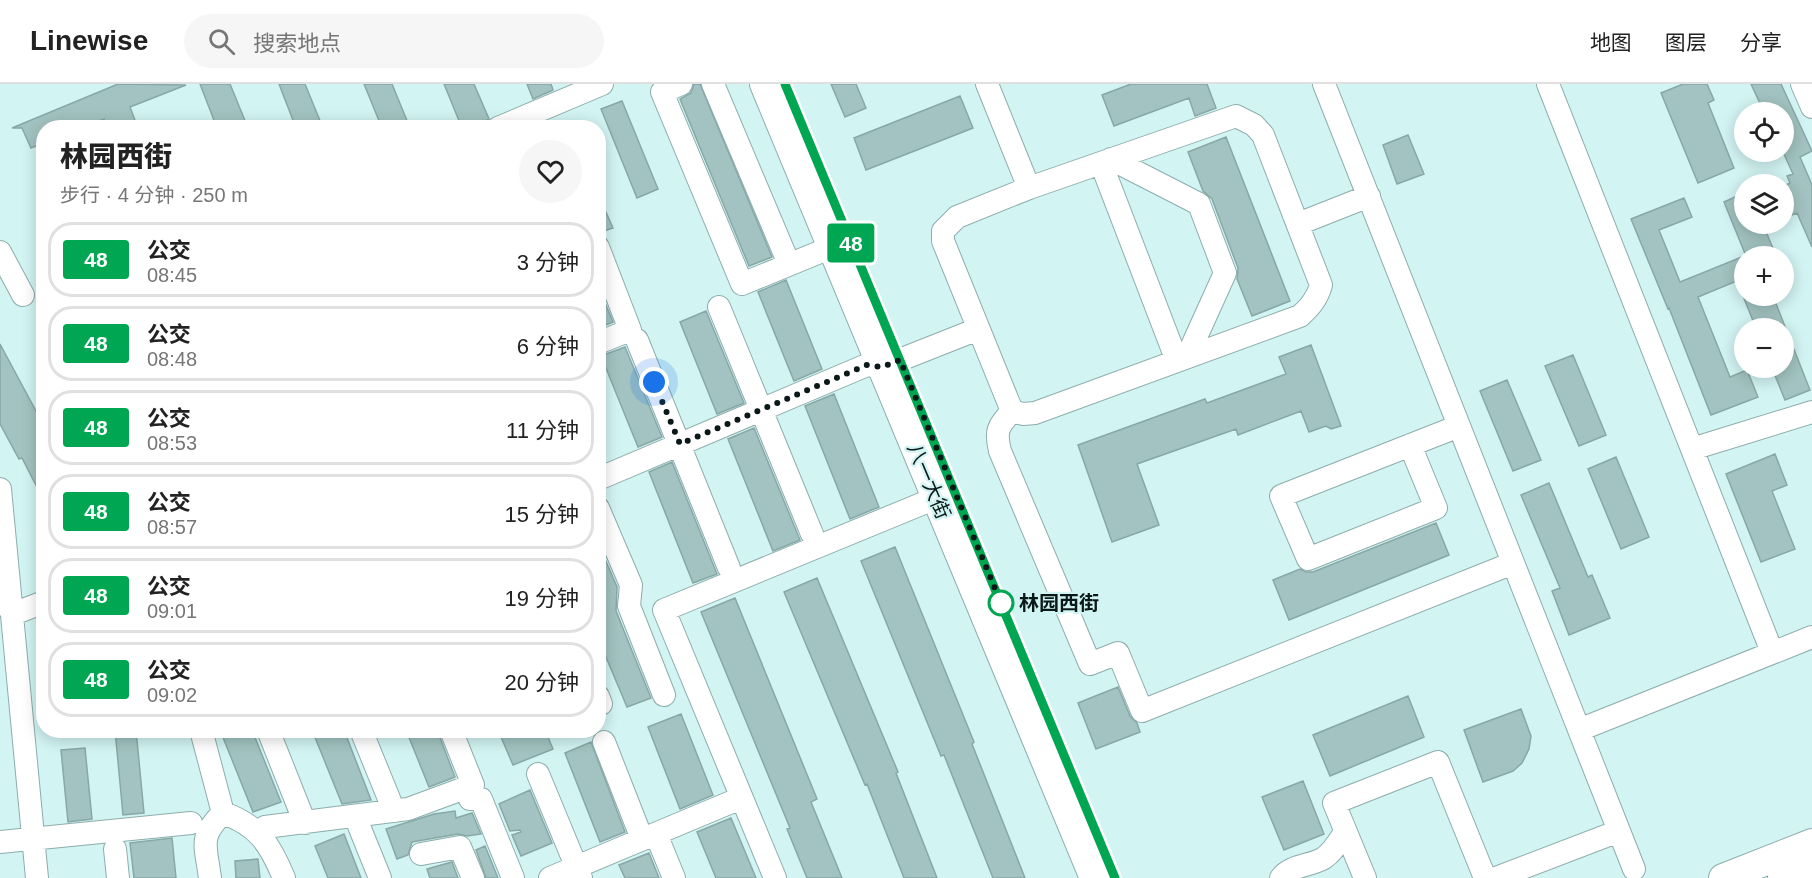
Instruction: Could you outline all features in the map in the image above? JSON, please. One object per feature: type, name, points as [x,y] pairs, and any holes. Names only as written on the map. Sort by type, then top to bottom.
[{"type":"main road","name":"八一大街","points":[[764,84],[832,247],[891,364],[1115,878]]},
{"type":"main road","name":"八一大街","points":[[785,84],[891,364],[938,503],[1094,878]]},
{"type":"main road","points":[[1724,878],[1812,843]]},
{"type":"main road","points":[[1782,878],[1812,866]]},
{"type":"street","points":[[517,120],[602,84]]},
{"type":"street","points":[[681,84],[662,92],[742,284],[832,247]]},
{"type":"street","points":[[714,84],[789,264]]},
{"type":"street","points":[[987,84],[1029,188]]},
{"type":"street","points":[[1324,84],[1634,869]]},
{"type":"street","points":[[1548,84],[1772,652]]},
{"type":"street","points":[[1802,84],[1812,107]]},
{"type":"street","points":[[1236,116],[1254,124],[1263,135],[1321,285],[1318,296],[1311,306],[1300,316],[1035,412],[1023,414],[1011,411],[943,241],[943,231],[957,217],[1029,188],[1236,116]]},
{"type":"street","points":[[1106,161],[1182,359]]},
{"type":"street","points":[[1106,161],[1198,204],[1225,273],[1182,359]]},
{"type":"street","points":[[1298,224],[1369,196]]},
{"type":"street","points":[[0,252],[23,295]]},
{"type":"street","points":[[606,268],[630,330],[606,339]]},
{"type":"street","points":[[719,307],[812,534]]},
{"type":"street","points":[[606,476],[867,365],[891,364],[978,329]]},
{"type":"street","points":[[637,340],[729,568]]},
{"type":"street","points":[[1011,411],[1002,422],[996,435],[1000,451],[1090,664],[1118,653],[1142,711],[1513,563]]},
{"type":"street","points":[[1692,449],[1812,412]]},
{"type":"street","points":[[1410,445],[1436,508],[1308,559],[1281,496],[1410,445],[1459,426]]},
{"type":"street","points":[[0,489],[37,878]]},
{"type":"street","points":[[743,589],[938,503]]},
{"type":"street","points":[[774,878],[664,610],[938,503]]},
{"type":"street","points":[[606,527],[631,585],[629,606],[664,695]]},
{"type":"street","points":[[0,595],[13,614]]},
{"type":"street","points":[[13,614],[36,605]]},
{"type":"street","points":[[1579,730],[1812,637]]},
{"type":"street","points":[[203,738],[223,813]]},
{"type":"street","points":[[271,738],[305,823]]},
{"type":"street","points":[[364,738],[394,811]]},
{"type":"street","points":[[258,832],[265,827],[408,809],[473,785],[454,738]]},
{"type":"street","points":[[604,742],[649,836],[674,878]]},
{"type":"street","points":[[1365,878],[1334,803],[1438,762],[1485,878]]},
{"type":"street","points":[[538,774],[579,872]]},
{"type":"street","points":[[470,799],[481,798],[513,878]]},
{"type":"street","points":[[550,878],[579,872],[649,836],[741,798]]},
{"type":"street","points":[[223,813],[236,817],[258,832],[268,846],[284,878]]},
{"type":"street","points":[[210,878],[205,836],[208,829],[223,813]]},
{"type":"street","points":[[0,842],[191,823]]},
{"type":"street","points":[[359,826],[380,878]]},
{"type":"street","points":[[1496,878],[1619,831]]},
{"type":"street","points":[[1281,878],[1283,874],[1323,859],[1346,832]]},
{"type":"street","points":[[421,854],[460,847],[473,878]]},
{"type":"street","points":[[115,849],[118,878]]},
{"type":"building","points":[[118,84],[186,85],[130,107],[135,120],[36,120],[36,146],[31,148],[22,128],[12,128]]},
{"type":"building","points":[[200,84],[230,84],[245,120],[214,120]]},
{"type":"building","points":[[279,84],[305,84],[320,120],[293,120]]},
{"type":"building","points":[[364,84],[392,84],[407,120],[379,120]]},
{"type":"building","points":[[444,84],[474,84],[489,119],[459,120]]},
{"type":"building","points":[[527,84],[551,84],[553,90],[533,99]]},
{"type":"building","points":[[694,84],[700,84],[772,257],[749,266],[680,99],[691,93]]},
{"type":"building","points":[[831,84],[856,84],[866,108],[845,117]]},
{"type":"building","points":[[1131,84],[1207,84],[1216,108],[1195,116],[1189,98],[1114,126],[1102,95]]},
{"type":"building","points":[[1683,84],[1707,84],[1714,100],[1708,103],[1734,168],[1698,183],[1661,93]]},
{"type":"building","points":[[1751,84],[1781,84],[1789,102],[1759,102]]},
{"type":"building","points":[[960,96],[973,128],[866,170],[854,138]]},
{"type":"building","points":[[622,101],[658,189],[637,198],[601,109]]},
{"type":"building","points":[[1794,112],[1812,151],[1800,157],[1812,185],[1812,247],[1797,213],[1794,214],[1793,174],[1788,162],[1794,162]]},
{"type":"building","points":[[1408,135],[1424,174],[1397,184],[1383,145]]},
{"type":"building","points":[[1226,137],[1290,301],[1252,316],[1237,279],[1238,268],[1212,199],[1203,191],[1188,152]]},
{"type":"building","points":[[1684,198],[1692,217],[1659,230],[1680,282],[1734,260],[1734,282],[1698,297],[1730,377],[1734,375],[1734,378],[1750,378],[1758,397],[1711,415],[1631,219]]},
{"type":"building","points":[[1734,198],[1734,227],[1724,202]]},
{"type":"building","points":[[606,212],[613,228],[606,230]]},
{"type":"building","points":[[1737,234],[1767,234],[1772,246],[1742,246]]},
{"type":"building","points":[[786,280],[822,369],[794,381],[758,292]]},
{"type":"building","points":[[606,305],[613,322],[606,325]]},
{"type":"building","points":[[1747,306],[1777,306],[1782,318],[1752,318]]},
{"type":"building","points":[[706,311],[744,403],[717,414],[680,322]]},
{"type":"building","points":[[0,344],[36,411],[36,485],[0,424]]},
{"type":"building","points":[[1311,345],[1341,426],[1331,429],[1326,426],[1309,432],[1301,411],[1238,435],[1236,429],[1137,464],[1159,525],[1112,542],[1078,445],[1205,399],[1207,403],[1286,374],[1279,357]]},
{"type":"building","points":[[625,347],[662,437],[638,447],[606,368],[606,354]]},
{"type":"building","points":[[1794,349],[1810,390],[1785,400],[1776,378],[1794,378]]},
{"type":"building","points":[[1573,355],[1606,435],[1579,446],[1545,366]]},
{"type":"building","points":[[1507,380],[1541,460],[1513,471],[1480,391]]},
{"type":"building","points":[[834,394],[879,507],[850,519],[805,406]]},
{"type":"building","points":[[754,428],[800,540],[773,551],[728,439]]},
{"type":"building","points":[[1775,454],[1787,485],[1772,491],[1795,549],[1761,562],[1726,474]]},
{"type":"building","points":[[1616,457],[1649,537],[1621,549],[1588,469]]},
{"type":"building","points":[[672,462],[717,574],[693,583],[649,472]]},
{"type":"building","points":[[1549,483],[1588,577],[1592,575],[1610,618],[1569,635],[1552,591],[1560,588],[1521,495]]},
{"type":"building","points":[[1436,523],[1449,555],[1289,620],[1273,580],[1300,569],[1313,572]]},
{"type":"building","points":[[895,547],[974,742],[972,744],[1025,878],[993,878],[944,755],[941,756],[861,561]]},
{"type":"building","points":[[606,562],[617,587],[616,611],[651,698],[627,707],[606,657]]},
{"type":"building","points":[[817,578],[898,772],[896,773],[937,878],[904,878],[867,784],[865,785],[784,592]]},
{"type":"building","points":[[735,598],[817,799],[811,802],[842,878],[807,878],[787,829],[790,828],[701,612]]},
{"type":"building","points":[[1118,687],[1130,716],[1137,723],[1140,732],[1096,749],[1078,703]]},
{"type":"building","points":[[1408,696],[1424,737],[1330,776],[1313,735]]},
{"type":"building","points":[[1521,709],[1531,736],[1529,749],[1522,763],[1513,771],[1483,782],[1464,730]]},
{"type":"building","points":[[681,714],[713,795],[680,809],[648,727]]},
{"type":"building","points":[[116,738],[137,738],[144,813],[123,815]]},
{"type":"building","points":[[223,738],[255,738],[281,802],[253,812]]},
{"type":"building","points":[[315,738],[347,738],[371,800],[342,804]]},
{"type":"building","points":[[409,738],[440,738],[455,777],[429,787]]},
{"type":"building","points":[[501,738],[548,738],[553,749],[513,765]]},
{"type":"building","points":[[591,742],[625,832],[600,842],[565,753]]},
{"type":"building","points":[[85,748],[92,819],[68,822],[61,750]]},
{"type":"building","points":[[1303,781],[1324,834],[1284,850],[1262,797]]},
{"type":"building","points":[[530,790],[552,843],[521,856],[512,835],[521,832],[520,830],[510,831],[499,804]]},
{"type":"building","points":[[455,811],[456,818],[472,813],[481,834],[467,836],[458,834],[412,842],[408,855],[397,859],[386,829],[434,814]]},
{"type":"building","points":[[731,818],[756,878],[716,878],[697,832]]},
{"type":"building","points":[[344,834],[361,878],[328,878],[315,846]]},
{"type":"building","points":[[172,838],[176,878],[134,878],[130,843]]},
{"type":"building","points":[[485,846],[498,878],[486,878],[476,850]]},
{"type":"building","points":[[649,853],[659,878],[625,878],[619,865]]},
{"type":"building","points":[[258,859],[260,878],[236,878],[235,861]]},
{"type":"building","points":[[452,862],[458,878],[430,878],[427,869]]},
{"type":"bus line","name":"48","points":[[785,84],[1115,878]]},
{"type":"place","name":"林园西街","points":[[1001,603]]},
{"type":"route","points":[[654,382],[680,444],[867,365],[882,367],[900,360],[1001,603]]}]
